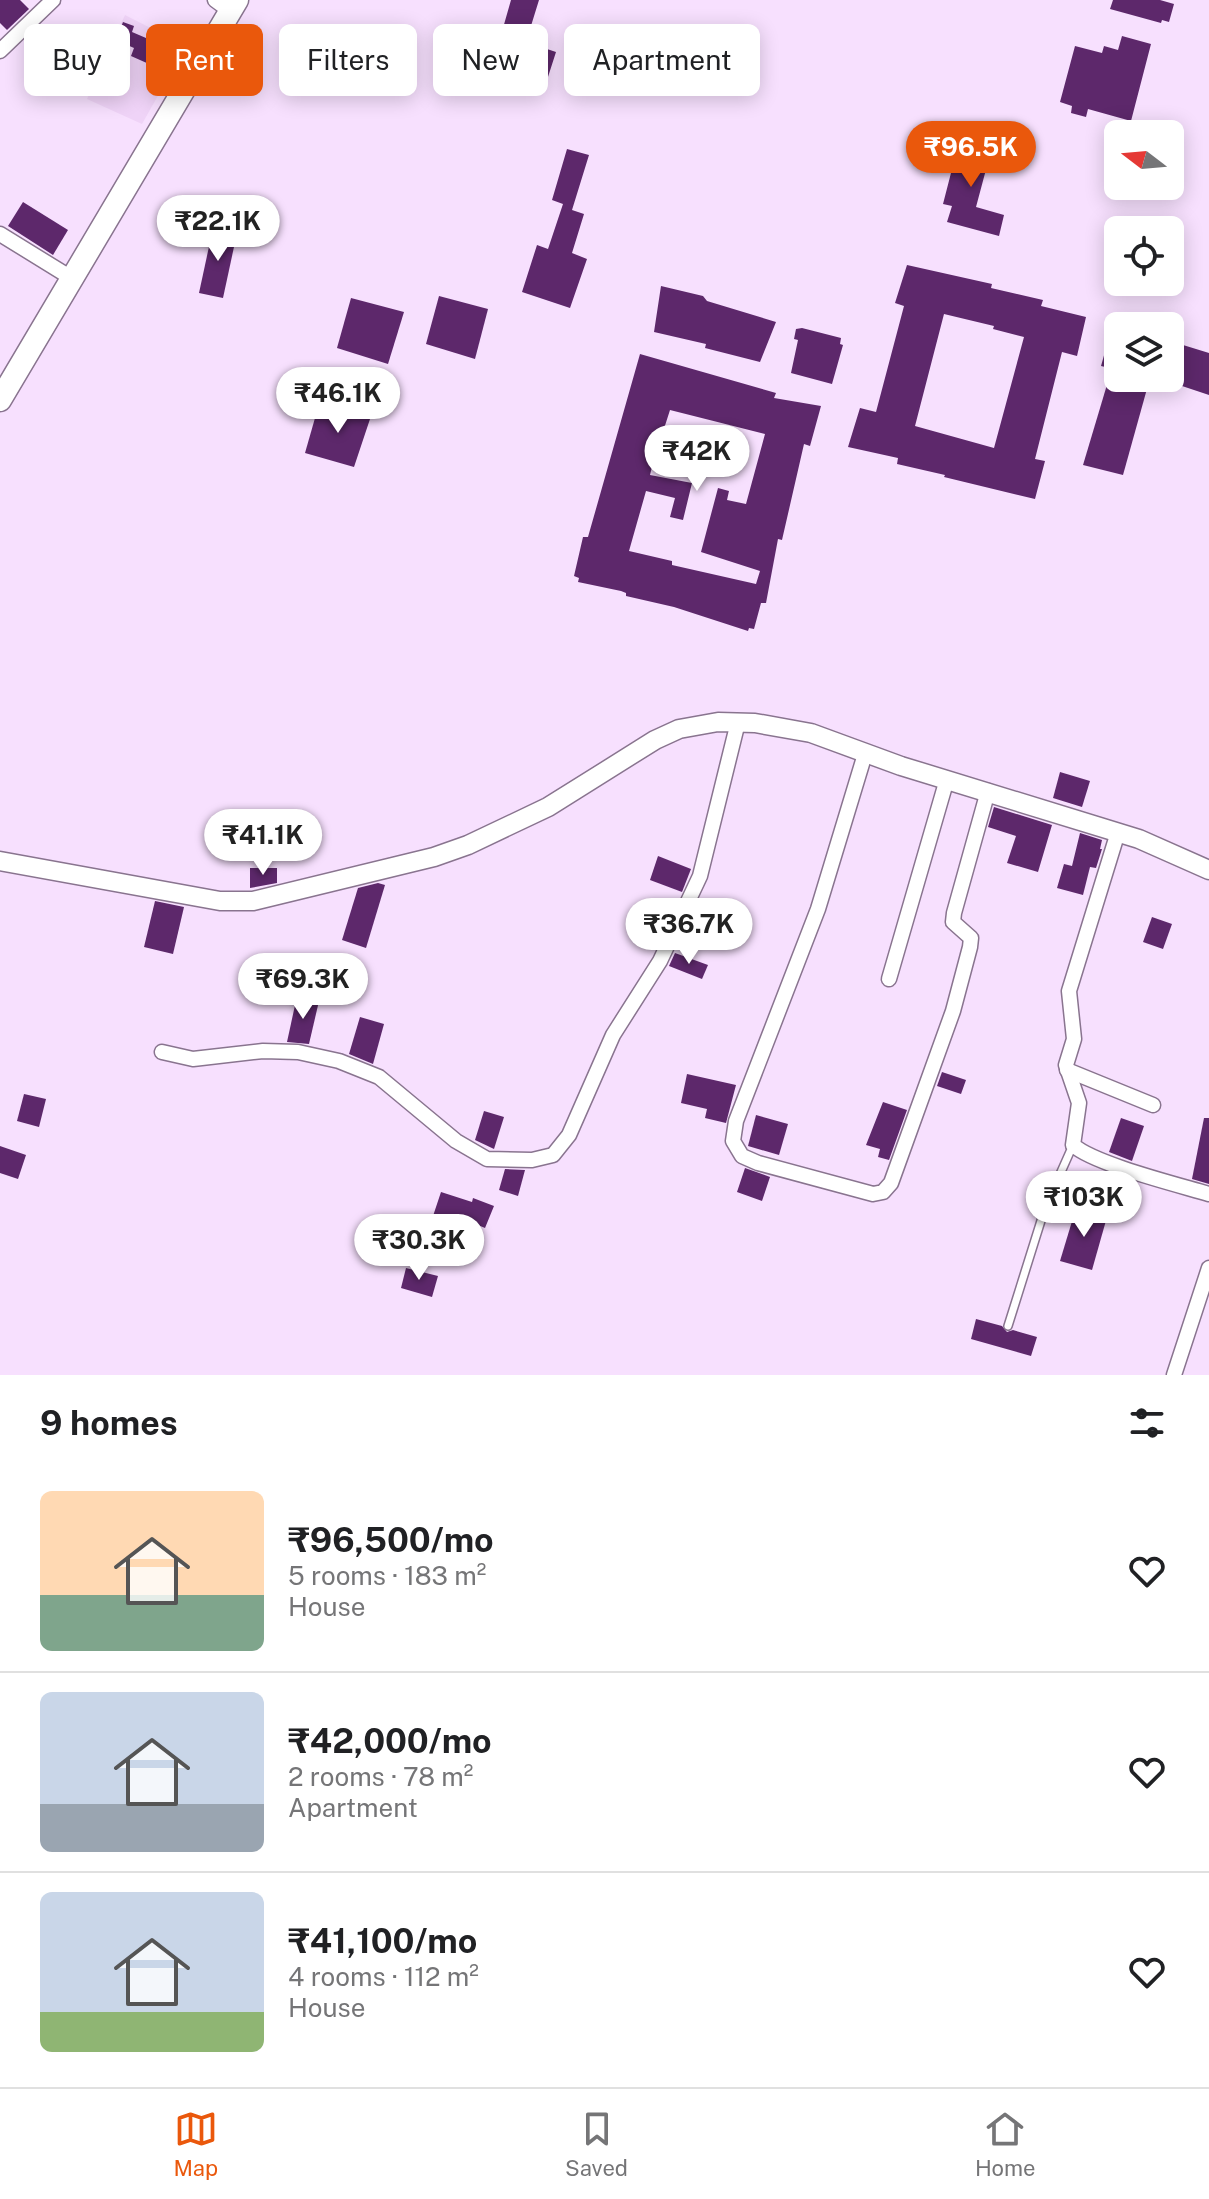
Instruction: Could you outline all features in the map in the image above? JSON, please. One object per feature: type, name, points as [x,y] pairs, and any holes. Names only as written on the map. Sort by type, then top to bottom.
[{"type":"main road","points":[[0,400],[73,279],[227,4]]},
{"type":"street","points":[[3,42],[53,0]]},
{"type":"street","points":[[0,234],[73,279]]},
{"type":"street","points":[[162,1052],[193,1059],[263,1051],[298,1052],[339,1061],[379,1077],[456,1141],[487,1159],[532,1160],[553,1155],[569,1135],[613,1035],[660,961],[700,876],[738,722]]},
{"type":"street","points":[[0,861],[209,900],[253,901],[434,857],[468,845],[548,807],[655,740],[699,724],[738,722],[811,733],[865,754],[1118,832],[1209,870]]},
{"type":"street","points":[[865,754],[818,909],[736,1121],[733,1141],[742,1156],[758,1163],[873,1194],[883,1192],[891,1183],[953,1011],[970,947],[967,932],[958,927],[953,918],[988,791]]},
{"type":"street","points":[[889,979],[947,779]]},
{"type":"street","points":[[1118,832],[1072,973],[1069,991],[1074,1039],[1067,1070],[1079,1103],[1073,1145],[1134,1171],[1209,1194]]},
{"type":"street","points":[[1067,1070],[1153,1105]]},
{"type":"street","points":[[1174,1375],[1209,1268]]},
{"type":"lane","points":[[1008,1326],[1045,1208],[1073,1145]]},
{"type":"shaded area","points":[[125,15],[146,26],[146,96],[158,96],[142,124],[87,99],[88,96],[130,96],[130,24],[121,24]]},
{"type":"building","points":[[0,0],[20,0],[29,9],[7,30],[0,23]]},
{"type":"building","points":[[511,0],[539,0],[532,24],[504,24]]},
{"type":"building","points":[[1113,0],[1160,0],[1174,4],[1169,22],[1162,20],[1161,23],[1110,9]]},
{"type":"building","points":[[130,25],[134,26],[132,32],[146,38],[146,63],[131,56],[134,48],[130,46]]},
{"type":"building","points":[[1122,36],[1151,44],[1131,120],[1088,109],[1086,117],[1071,113],[1072,106],[1060,102],[1075,46],[1102,53],[1104,46],[1118,50]]},
{"type":"building","points":[[548,49],[556,52],[548,77]]},
{"type":"building","points":[[960,138],[992,147],[976,207],[1004,215],[999,236],[947,222],[952,206],[943,204]]},
{"type":"building","points":[[567,149],[589,155],[572,210],[584,214],[572,253],[587,259],[570,308],[522,292],[537,245],[548,249],[563,204],[552,200]]},
{"type":"building","points":[[23,202],[68,230],[53,255],[8,226]]},
{"type":"building","points":[[213,228],[237,233],[223,298],[199,293]]},
{"type":"building","points":[[907,265],[992,284],[991,288],[1043,300],[1041,306],[1086,317],[1077,356],[1062,352],[1035,459],[1045,461],[1035,499],[897,464],[898,458],[848,447],[860,408],[876,412],[904,306],[895,303]],"holes":[[[944,314],[994,326],[993,329],[1024,337],[994,448],[915,426]]]},
{"type":"building","points":[[661,286],[703,296],[707,301],[776,322],[760,362],[705,348],[706,344],[654,332]]},
{"type":"building","points":[[439,296],[488,309],[475,359],[426,344]]},
{"type":"building","points":[[351,298],[404,312],[388,364],[337,348]]},
{"type":"building","points":[[796,329],[841,338],[840,344],[843,345],[832,384],[791,373],[798,340],[794,339]]},
{"type":"building","points":[[1184,345],[1209,353],[1209,395],[1184,387]]},
{"type":"building","points":[[640,354],[776,393],[774,398],[821,406],[810,446],[804,444],[782,540],[778,539],[766,603],[761,603],[754,629],[749,628],[748,631],[674,607],[626,596],[621,591],[578,582],[579,578],[574,576],[583,537],[588,537]],"holes":[[[670,410],[765,434],[746,504],[727,500],[729,491],[718,488],[701,552],[760,571],[756,584],[672,565],[672,561],[629,551],[646,491],[675,498],[670,517],[683,520],[692,483],[650,475],[660,434]]]},
{"type":"building","points":[[1105,392],[1146,392],[1123,475],[1083,465]]},
{"type":"building","points":[[319,404],[371,416],[354,467],[305,453]]},
{"type":"building","points":[[700,438],[710,441],[698,480],[689,477]]},
{"type":"building","points":[[1060,772],[1090,781],[1082,807],[1053,798]]},
{"type":"building","points":[[994,807],[1052,825],[1038,872],[1007,863],[1016,836],[988,827]]},
{"type":"building","points":[[1080,833],[1102,840],[1096,868],[1090,867],[1083,895],[1057,888],[1064,864],[1072,866]]},
{"type":"building","points":[[658,856],[691,869],[682,892],[650,880]]},
{"type":"building","points":[[250,868],[277,868],[277,883],[250,888]]},
{"type":"building","points":[[378,883],[385,885],[366,948],[342,940],[358,888]]},
{"type":"building","points":[[155,901],[184,907],[173,954],[144,947]]},
{"type":"building","points":[[1152,917],[1172,924],[1163,949],[1143,942]]},
{"type":"building","points":[[675,953],[708,965],[702,979],[669,966]]},
{"type":"building","points":[[297,996],[319,1001],[309,1044],[287,1042]]},
{"type":"building","points":[[360,1017],[384,1024],[373,1064],[349,1054]]},
{"type":"building","points":[[942,1072],[966,1080],[961,1094],[937,1086]]},
{"type":"building","points":[[687,1074],[736,1085],[726,1123],[705,1118],[707,1109],[681,1103]]},
{"type":"building","points":[[24,1094],[46,1099],[39,1127],[17,1121]]},
{"type":"building","points":[[883,1102],[907,1110],[889,1160],[878,1157],[880,1149],[866,1145]]},
{"type":"building","points":[[484,1111],[504,1117],[494,1149],[475,1140]]},
{"type":"building","points":[[756,1115],[788,1124],[779,1155],[748,1146]]},
{"type":"building","points":[[1121,1118],[1144,1126],[1132,1161],[1109,1152]]},
{"type":"building","points":[[1204,1118],[1209,1118],[1209,1184],[1192,1179]]},
{"type":"building","points":[[0,1146],[26,1155],[18,1179],[0,1173]]},
{"type":"building","points":[[745,1168],[770,1177],[762,1201],[737,1192]]},
{"type":"building","points":[[505,1169],[525,1170],[518,1196],[499,1190]]},
{"type":"building","points":[[441,1192],[494,1206],[485,1228],[459,1217],[457,1224],[433,1216]]},
{"type":"building","points":[[1076,1208],[1107,1217],[1092,1270],[1060,1261]]},
{"type":"building","points":[[378,1231],[410,1241],[402,1264],[371,1253]]},
{"type":"building","points":[[406,1268],[438,1276],[432,1297],[401,1288]]},
{"type":"building","points":[[976,1319],[1002,1326],[1007,1332],[1013,1330],[1037,1337],[1031,1356],[971,1339]]}]
